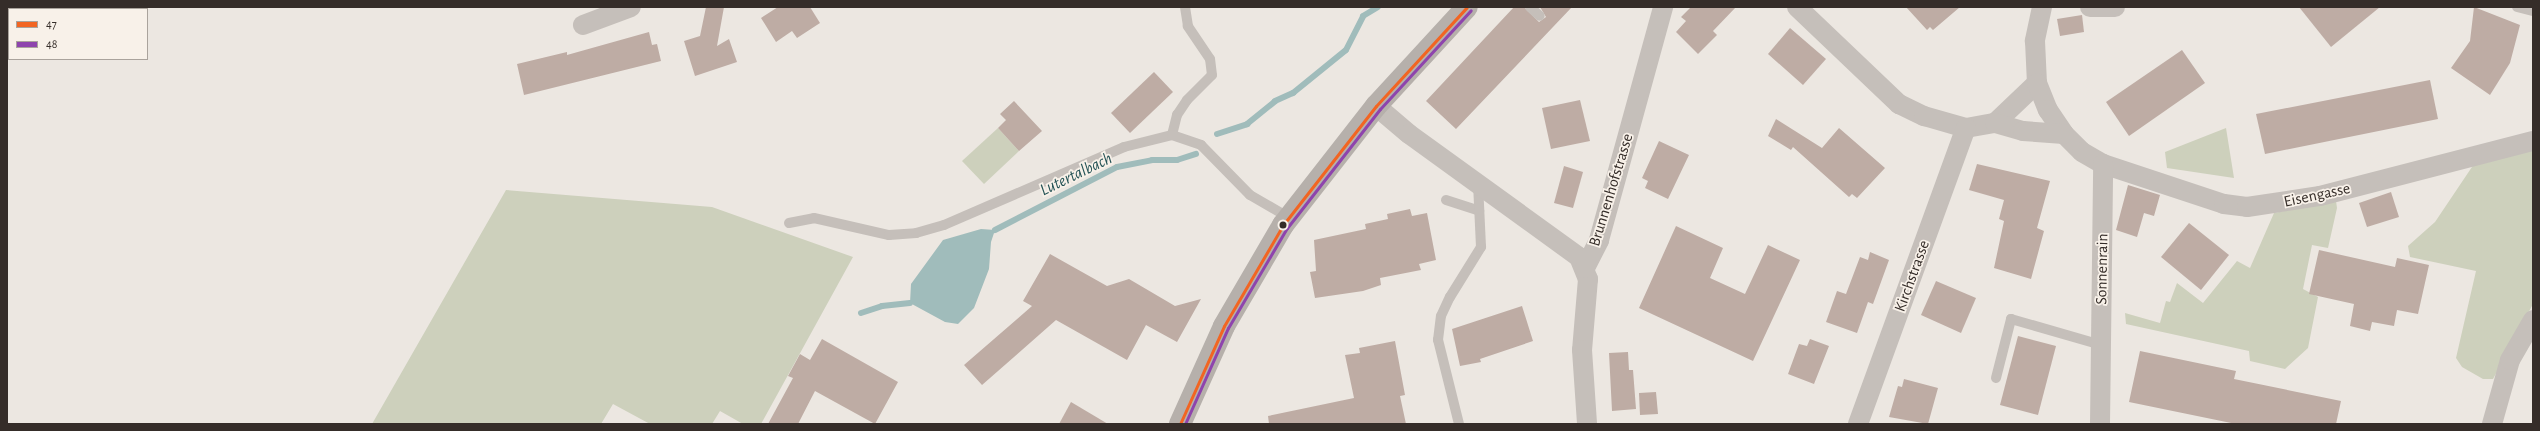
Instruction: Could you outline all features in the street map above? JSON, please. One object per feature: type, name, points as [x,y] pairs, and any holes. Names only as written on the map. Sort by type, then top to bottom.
[{"type":"street","points":[[583,25],[631,7]]},
{"type":"street","points":[[1180,424],[1224,326],[1288,217],[1376,106],[1468,7]]},
{"type":"street","name":"Brunnenhofstrasse","points":[[1587,424],[1582,350],[1587,287],[1585,268],[1599,240],[1663,7]]},
{"type":"street","points":[[1797,7],[1899,104],[1917,114],[1966,128],[1995,123],[2023,131],[2064,134]]},
{"type":"street","points":[[2042,7],[2036,42],[2037,83],[2048,110],[2064,134],[2082,152],[2103,164]]},
{"type":"street","points":[[2090,7],[2115,7]]},
{"type":"street","points":[[1995,123],[2037,83]]},
{"type":"street","points":[[1376,106],[1409,134],[1571,248],[1585,268]]},
{"type":"street","name":"Kirchstrasse","points":[[1858,424],[1966,128]]},
{"type":"street","name":"Eisengasse","points":[[2103,164],[2196,196],[2247,207],[2320,196],[2533,141]]},
{"type":"street","name":"Sonnenrain","points":[[2100,424],[2103,164]]},
{"type":"street","points":[[2492,424],[2510,360],[2533,320]]},
{"type":"lane","points":[[1172,135],[1177,115],[1187,100],[1212,75],[1210,59],[1188,26],[1185,7]]},
{"type":"lane","points":[[1530,7],[1540,16]]},
{"type":"lane","points":[[2517,7],[2533,11]]},
{"type":"lane","points":[[789,223],[814,218],[889,235],[916,233],[944,225],[1124,147],[1172,135],[1201,146],[1250,195],[1288,217]]},
{"type":"lane","points":[[1459,424],[1438,340],[1442,316],[1450,297],[1481,247],[1478,183]]},
{"type":"lane","points":[[1446,200],[1479,211]]},
{"type":"lane","points":[[1996,378],[2011,319],[2101,345]]},
{"type":"green space","points":[[998,128],[1019,151],[984,184],[962,161]]},
{"type":"green space","points":[[2226,128],[2234,178],[2167,168],[2165,152]]},
{"type":"green space","points":[[2533,147],[2533,304],[2493,379],[2483,379],[2462,367],[2456,358],[2476,271],[2410,257],[2408,246],[2435,222],[2476,161]]},
{"type":"green space","points":[[506,190],[712,207],[853,257],[761,424],[743,424],[720,411],[712,424],[650,424],[613,404],[601,424],[372,424]]},
{"type":"green space","points":[[2336,201],[2337,208],[2328,248],[2312,245],[2303,289],[2318,297],[2308,348],[2285,369],[2250,361],[2249,351],[2126,324],[2125,313],[2160,323],[2166,301],[2170,302],[2177,283],[2203,303],[2237,261],[2250,268],[2274,213]]},
{"type":"water","points":[[981,229],[995,230],[991,242],[989,269],[974,308],[958,324],[945,322],[910,303],[911,284],[943,240]]},
{"type":"building","points":[[706,7],[724,7],[717,46],[729,39],[737,62],[695,76],[684,41],[700,36]]},
{"type":"building","points":[[778,7],[810,7],[820,23],[797,38],[792,31],[776,42],[761,18]]},
{"type":"building","points":[[1514,7],[1524,7],[1539,22],[1546,17],[1540,7],[1572,7],[1456,129],[1426,101]]},
{"type":"building","points":[[1691,7],[1736,7],[1713,31],[1717,35],[1698,54],[1676,32],[1686,21],[1681,17]]},
{"type":"building","points":[[1906,7],[1960,7],[1933,30],[1930,27],[1927,30]]},
{"type":"building","points":[[2299,7],[2380,7],[2331,47]]},
{"type":"building","points":[[2474,7],[2520,25],[2510,63],[2490,95],[2451,68],[2470,41]]},
{"type":"building","points":[[2082,15],[2084,32],[2060,36],[2057,19]]},
{"type":"building","points":[[1790,28],[1826,59],[1803,85],[1768,54]]},
{"type":"building","points":[[649,32],[652,45],[657,44],[661,61],[524,95],[517,64],[567,52],[567,55]]},
{"type":"building","points":[[2182,50],[2205,83],[2129,136],[2106,102]]},
{"type":"building","points":[[1154,72],[1173,92],[1130,133],[1111,113]]},
{"type":"building","points":[[2430,80],[2438,119],[2265,154],[2256,114]]},
{"type":"building","points":[[1580,100],[1590,141],[1551,149],[1542,108]]},
{"type":"building","points":[[1014,101],[1042,131],[1019,151],[998,128],[1006,120],[1000,114]]},
{"type":"building","points":[[1776,119],[1822,148],[1839,128],[1885,168],[1857,198],[1852,194],[1849,197],[1793,147],[1791,150],[1768,136]]},
{"type":"building","points":[[1659,141],[1689,155],[1668,199],[1645,188],[1648,181],[1642,178]]},
{"type":"building","points":[[1977,164],[2050,181],[2037,228],[2044,231],[2031,279],[1994,268],[2004,221],[1999,219],[2004,200],[1969,190]]},
{"type":"building","points":[[1564,166],[1583,172],[1573,208],[1554,203]]},
{"type":"building","points":[[2128,185],[2160,195],[2154,216],[2144,213],[2137,237],[2116,230]]},
{"type":"building","points":[[2391,192],[2399,217],[2367,227],[2359,203]]},
{"type":"building","points":[[1410,209],[1412,216],[1427,213],[1436,260],[1419,264],[1421,270],[1380,278],[1381,285],[1363,291],[1315,298],[1310,272],[1316,271],[1314,240],[1366,229],[1365,224],[1388,219],[1387,214]]},
{"type":"building","points":[[2189,223],[2229,255],[2201,290],[2161,257]]},
{"type":"building","points":[[1676,226],[1723,248],[1710,278],[1745,294],[1768,245],[1800,260],[1753,361],[1639,308]]},
{"type":"building","points":[[2319,250],[2395,267],[2397,258],[2429,265],[2418,314],[2397,310],[2394,326],[2372,322],[2370,331],[2350,326],[2354,304],[2309,294]]},
{"type":"building","points":[[1870,252],[1889,260],[1873,304],[1868,302],[1857,333],[1826,322],[1837,291],[1846,294],[1860,257],[1868,260]]},
{"type":"building","points":[[1050,254],[1107,286],[1129,279],[1175,306],[1201,299],[1177,342],[1146,325],[1127,360],[1056,320],[982,385],[964,365],[1032,306],[1023,301]]},
{"type":"building","points":[[1936,281],[1976,298],[1961,333],[1921,315]]},
{"type":"building","points":[[1522,306],[1533,341],[1480,359],[1481,362],[1460,366],[1452,329]]},
{"type":"building","points":[[2018,336],[2056,346],[2038,415],[2000,405]]},
{"type":"building","points":[[822,339],[898,382],[875,424],[815,391],[798,424],[768,424],[793,378],[788,376],[800,354],[810,360]]},
{"type":"building","points":[[1810,339],[1829,346],[1814,384],[1788,374],[1799,344],[1807,346]]},
{"type":"building","points":[[1395,341],[1405,395],[1400,396],[1406,424],[1269,424],[1268,416],[1354,398],[1345,355],[1360,353],[1359,348]]},
{"type":"building","points":[[2140,351],[2236,371],[2234,379],[2341,401],[2336,424],[2236,424],[2129,402]]},
{"type":"building","points":[[1628,352],[1629,370],[1633,370],[1636,409],[1612,411],[1609,353]]},
{"type":"building","points":[[1904,379],[1938,388],[1928,424],[1889,417],[1898,386],[1902,387]]},
{"type":"building","points":[[1656,392],[1658,414],[1640,415],[1639,393]]},
{"type":"building","points":[[1071,402],[1108,424],[1059,424]]},
{"type":"waterway","points":[[1217,134],[1247,124],[1275,101],[1293,93],[1346,50],[1363,16],[1378,7]]},
{"type":"waterway","name":"Lutertalbach","points":[[995,230],[1117,167],[1152,160],[1177,160],[1196,154]]},
{"type":"waterway","points":[[861,313],[882,306],[910,303]]},
{"type":"transit line","name":"47","points":[[1180,424],[1224,326],[1283,225],[1376,106],[1467,7]]},
{"type":"transit line","name":"48","points":[[1185,424],[1228,328],[1287,228],[1380,109],[1471,10]]}]
